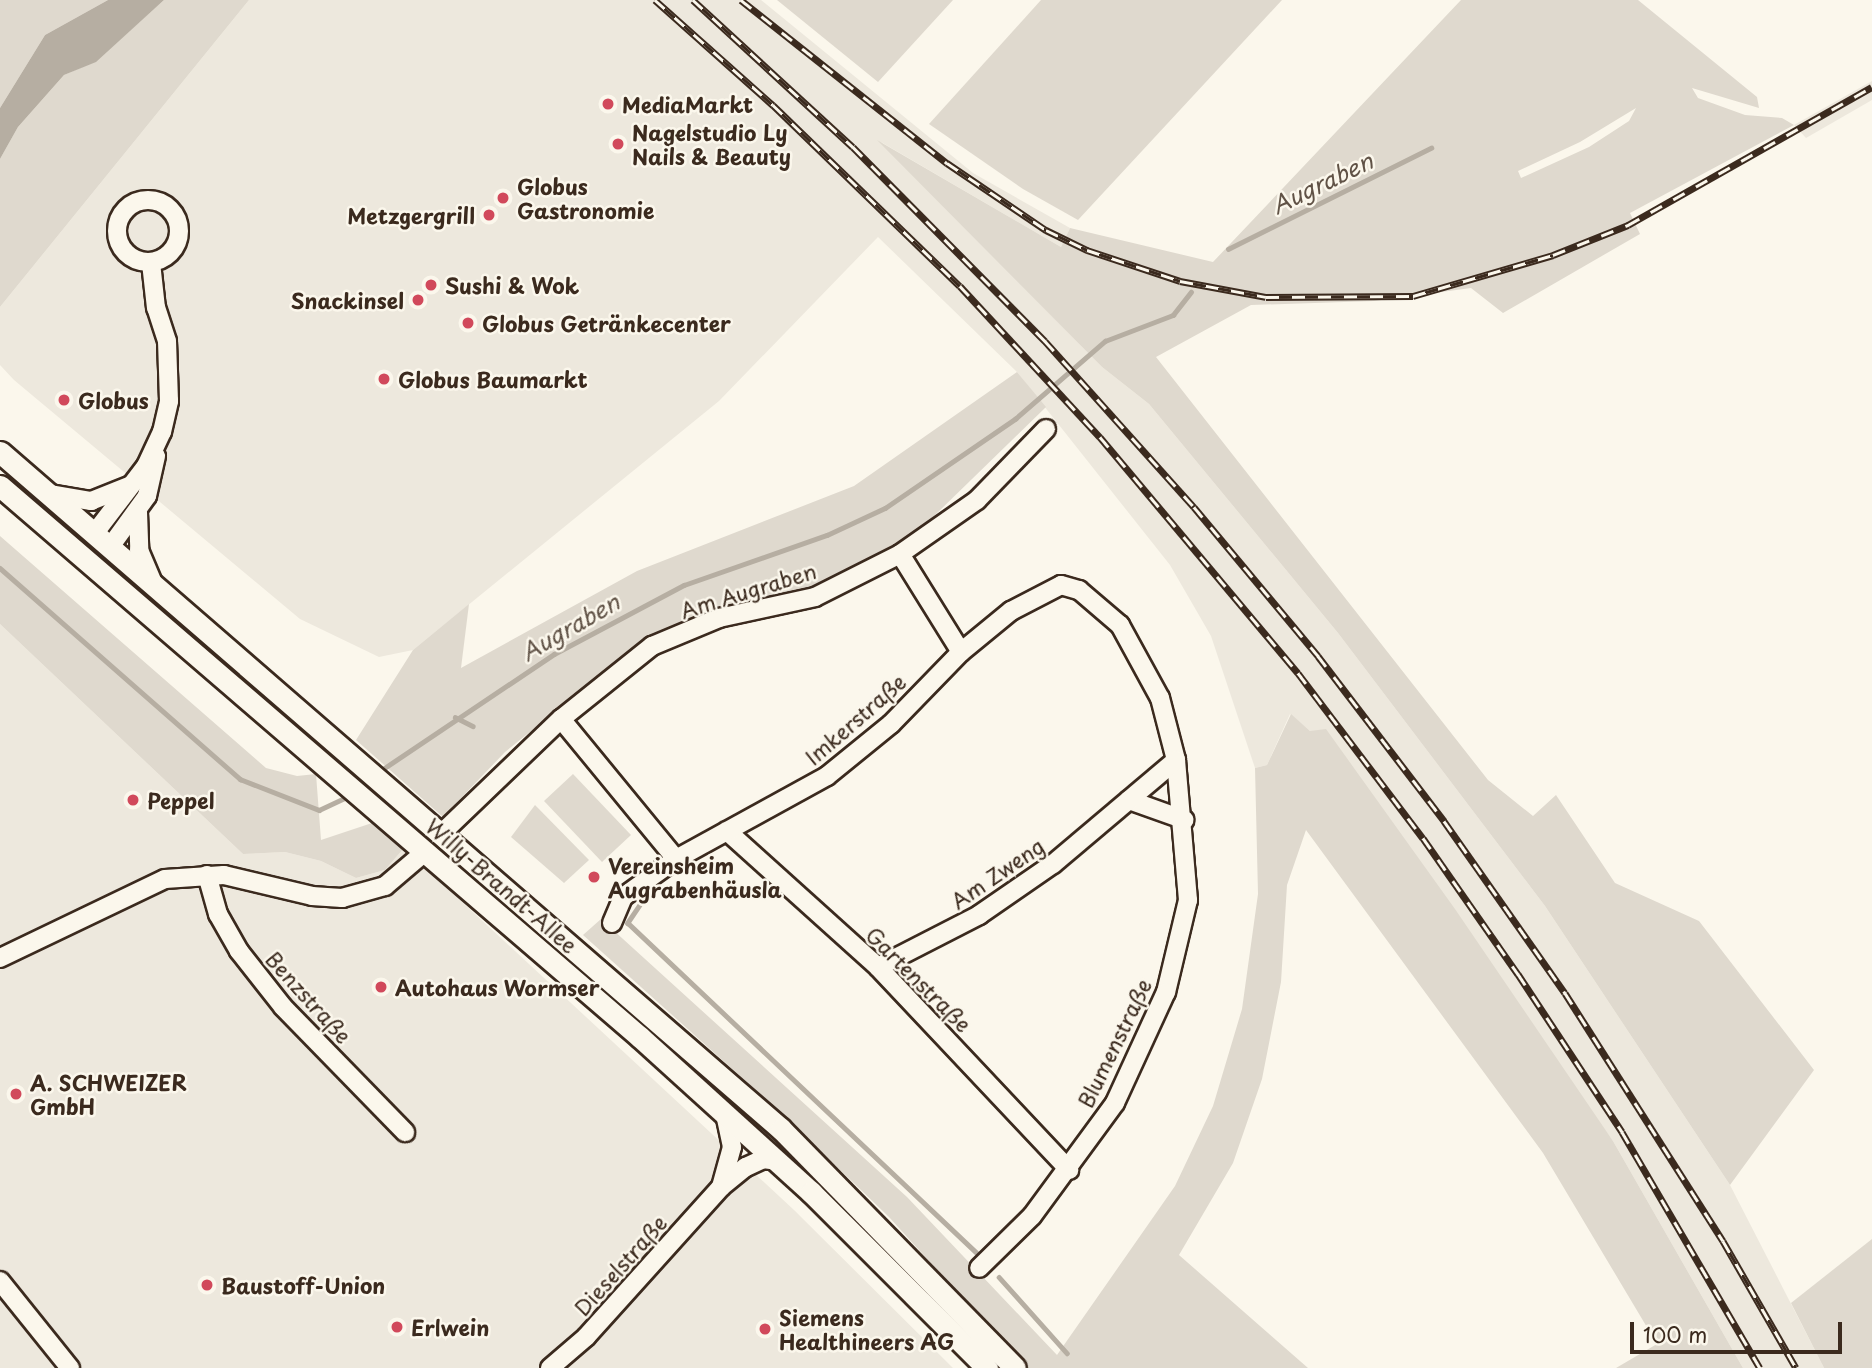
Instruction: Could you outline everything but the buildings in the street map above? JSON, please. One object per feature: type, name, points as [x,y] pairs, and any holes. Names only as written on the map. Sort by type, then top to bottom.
[{"type":"main road","name":"Willy-Brandt-Allee","points":[[0,452],[781,1129],[1015,1368]]},
{"type":"main road","name":"Willy-Brandt-Allee","points":[[0,486],[725,1114],[777,1161],[987,1368]]},
{"type":"main road","points":[[86,560],[102,541]]},
{"type":"main road","points":[[425,852],[442,833]]},
{"type":"street","points":[[151,262],[156,308],[169,354],[169,401],[157,445],[155,469],[138,512],[139,550],[153,584]]},
{"type":"street","name":"Am Augraben","points":[[442,833],[561,719],[652,646],[719,618],[815,597],[900,554],[977,500],[1046,429]]},
{"type":"street","points":[[102,541],[132,484],[157,445]]},
{"type":"street","points":[[48,493],[91,501],[132,484]]},
{"type":"street","points":[[102,541],[138,512]]},
{"type":"street","points":[[900,554],[961,652]]},
{"type":"street","name":"Blumenstraße","points":[[961,652],[1021,606],[1061,585],[1079,590],[1120,625],[1144,662],[1160,698],[1176,760],[1185,820],[1188,900],[1167,992],[1115,1102],[1069,1170],[1032,1216],[979,1268]]},
{"type":"street","name":"Imkerstraße","points":[[612,923],[623,897],[676,859],[827,776],[891,724],[961,652]]},
{"type":"street","points":[[561,719],[676,859]]},
{"type":"street","name":"Am Zweng","points":[[878,967],[979,915],[1054,864],[1176,760]]},
{"type":"street","points":[[1129,800],[1185,820]]},
{"type":"street","name":"Gartenstraße","points":[[727,831],[878,967],[1069,1170]]},
{"type":"street","points":[[0,958],[135,890],[165,879],[207,875],[342,898],[385,886],[425,852]]},
{"type":"street","name":"Benzstraße","points":[[207,875],[218,914],[239,951],[283,1007],[405,1132]]},
{"type":"street","name":"Dieselstraße","points":[[721,1187],[732,1147],[725,1114]]},
{"type":"street","name":"Dieselstraße","points":[[550,1368],[586,1337],[721,1187],[746,1167],[763,1159],[777,1161]]},
{"type":"street","points":[[0,1281],[70,1368]]},
{"type":"shaded area","points":[[0,0],[108,0],[45,35],[0,108]]},
{"type":"shaded area","points":[[108,0],[164,0],[96,62],[64,75],[18,127],[0,159],[0,108],[45,35]]},
{"type":"shaded area","points":[[164,0],[249,0],[0,307],[0,159],[18,127],[64,75],[96,61]]},
{"type":"shaded area","points":[[249,0],[761,0],[973,173],[1070,228],[1061,247],[881,142],[1102,367],[1149,404],[1338,633],[1545,906],[1730,1185],[1824,1368],[1743,1368],[1613,1141],[1310,731],[1290,714],[1267,765],[1255,768],[1211,636],[1170,565],[1017,372],[878,237],[719,401],[413,650],[379,657],[300,619],[14,380],[0,365],[0,307]]},
{"type":"shaded area","points":[[777,0],[953,0],[878,82]]},
{"type":"shaded area","points":[[1041,0],[1282,0],[1078,220],[1023,189],[929,124]]},
{"type":"shaded area","points":[[1461,0],[1638,0],[1757,97],[1759,108],[1692,88],[1698,98],[1745,115],[1782,118],[1794,125],[1630,213],[1640,234],[1503,313],[1471,288],[1374,301],[1251,305],[1156,357],[1488,780],[1533,816],[1556,795],[1615,883],[1699,921],[1814,1070],[1730,1185],[1545,906],[1338,633],[1149,404],[1102,367],[877,140],[1061,247],[1070,228],[1213,262]],"holes":[[[1636,108],[1629,121],[1589,147],[1521,178],[1518,171],[1580,142]]]},
{"type":"shaded area","points":[[1872,81],[1872,100],[1806,138],[1794,125]]},
{"type":"shaded area","points":[[1017,372],[1046,407],[896,553],[788,596],[643,641],[505,752],[443,817],[356,740],[413,650],[469,604],[461,668],[637,571],[854,486]]},
{"type":"shaded area","points":[[0,536],[266,768],[297,776],[316,774],[321,840],[378,821],[404,848],[385,870],[356,878],[321,861],[285,852],[243,854],[0,624]]},
{"type":"shaded area","points":[[0,624],[243,854],[285,852],[321,861],[356,878],[385,870],[404,848],[794,1210],[953,1368],[0,1368]]},
{"type":"shaded area","points":[[1291,714],[1310,731],[1326,729],[1455,909],[1613,1141],[1743,1368],[1616,1368],[1657,1344],[1543,1153],[1306,830],[1287,885],[1281,982],[1262,1079],[1233,1163],[1179,1255],[1308,1368],[1026,1368],[889,1217],[778,1110],[583,935],[601,919],[907,1197],[1057,1355],[1175,1186],[1213,1106],[1242,1009],[1258,894],[1255,768],[1267,765]]},
{"type":"shaded area","points":[[573,774],[631,835],[602,862],[544,801]]},
{"type":"shaded area","points":[[535,805],[589,860],[564,883],[511,837]]},
{"type":"shaded area","points":[[1872,1239],[1872,1368],[1824,1368],[1791,1303]]},
{"type":"waterway","name":"Augraben","points":[[1228,249],[1431,148]]},
{"type":"waterway","name":"Augraben","points":[[377,773],[554,654],[684,585],[827,535],[885,508],[1015,419],[1105,341],[1173,315],[1191,292]]},
{"type":"waterway","name":"Augraben","points":[[0,568],[240,779],[319,810],[349,796]]},
{"type":"waterway","points":[[455,717],[473,726]]},
{"type":"waterway","points":[[640,905],[628,923],[976,1252]]},
{"type":"waterway","points":[[999,1277],[1067,1353]]},
{"type":"railway","points":[[655,0],[773,105],[960,286],[1100,437],[1298,673],[1423,838],[1518,974],[1622,1132],[1760,1368]]},
{"type":"railway","points":[[693,0],[853,147],[1045,341],[1194,507],[1318,656],[1444,821],[1565,993],[1723,1241],[1796,1368]]},
{"type":"railway","points":[[741,0],[947,163],[1046,230],[1087,250],[1180,281],[1266,297],[1413,296],[1553,255],[1628,225],[1872,87]]},
{"type":"place","name":"MediaMarkt","points":[[608,104]]},
{"type":"place","name":"Nagelstudio Ly Nails & Beauty","points":[[618,144]]},
{"type":"place","name":"Globus Gastronomie","points":[[503,198]]},
{"type":"place","name":"Metzgergrill","points":[[489,215]]},
{"type":"place","name":"Sushi & Wok","points":[[431,285]]},
{"type":"place","name":"Snackinsel","points":[[418,300]]},
{"type":"place","name":"Globus Getränkecenter","points":[[468,323]]},
{"type":"place","name":"Globus Baumarkt","points":[[384,379]]},
{"type":"place","name":"Globus","points":[[64,400]]},
{"type":"place","name":"Peppel","points":[[133,800]]},
{"type":"place","name":"Vereinsheim Augrabenhäusla","points":[[594,877]]},
{"type":"place","name":"Autohaus Wormser","points":[[381,987]]},
{"type":"place","name":"A. SCHWEIZER GmbH","points":[[16,1094]]},
{"type":"place","name":"Baustoff-Union","points":[[207,1285]]},
{"type":"place","name":"Erlwein","points":[[397,1327]]},
{"type":"place","name":"Siemens Healthineers AG","points":[[765,1329]]}]
